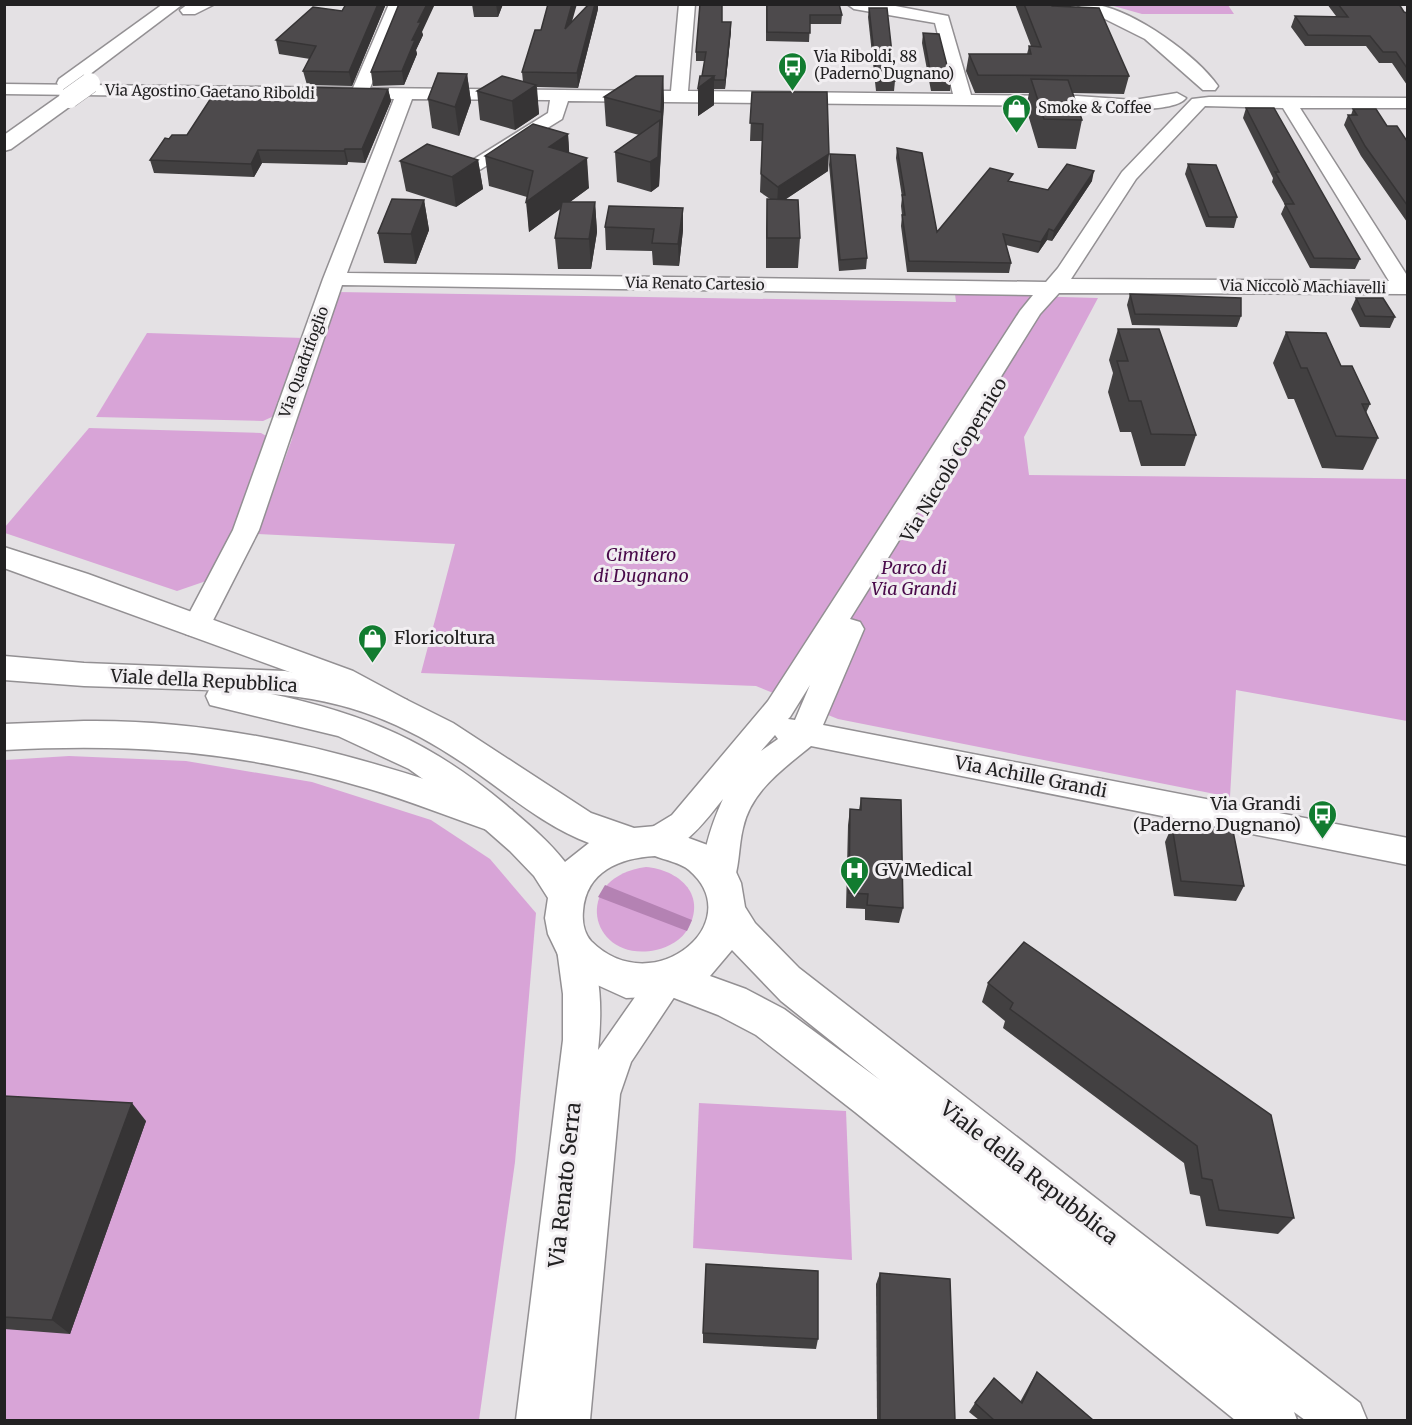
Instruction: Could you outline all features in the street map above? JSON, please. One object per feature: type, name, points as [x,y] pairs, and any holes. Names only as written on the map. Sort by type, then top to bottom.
[{"type":"main road","points":[[4,145],[67,90],[187,6],[207,4]]},
{"type":"main road","points":[[4,127],[46,98],[90,83],[187,6]]},
{"type":"main road","points":[[4,557],[77,581],[196,627],[342,679],[395,709]]},
{"type":"main road","points":[[4,668],[96,675]]},
{"type":"main road","name":"Viale della Repubblica","points":[[96,675],[164,675],[293,684],[352,696],[395,709],[471,751],[573,820],[643,842]]},
{"type":"main road","name":"Viale della Repubblica","points":[[96,675],[261,704],[342,726],[421,759],[499,820],[535,852],[556,874],[565,896]]},
{"type":"main road","points":[[4,737],[82,733],[134,734],[257,750],[362,773],[417,789],[499,820]]},
{"type":"main road","points":[[643,842],[691,851],[707,862],[724,895],[723,934],[715,948],[689,970],[669,978],[644,982],[620,979],[598,971],[574,949],[565,931],[563,912],[565,896],[574,877],[588,862],[606,850],[643,842]]},
{"type":"main road","name":"Viale della Repubblica","points":[[724,895],[741,935],[758,955],[795,989],[1343,1420]]},
{"type":"main road","name":"Viale della Repubblica","points":[[669,978],[732,1002],[770,1022],[870,1098],[1273,1420]]},
{"type":"street","points":[[359,94],[397,4]]},
{"type":"street","points":[[679,97],[687,4]]},
{"type":"street","points":[[854,4],[942,20],[963,99]]},
{"type":"street","points":[[1082,4],[1127,22],[1166,44],[1192,94]]},
{"type":"street","points":[[1127,22],[1173,66],[1192,94]]},
{"type":"street","name":"Via Agostino Gaetano Riboldi","points":[[4,89],[963,99],[1143,104],[1192,94],[1285,102],[1407,103]]},
{"type":"street","name":"Via Quadrifoglio","points":[[196,627],[246,530],[334,279],[405,94]]},
{"type":"street","name":"Via Niccolò Copernico","points":[[724,895],[727,826],[741,793],[762,768],[803,736],[840,647],[1043,314],[1065,258],[1094,210],[1119,171],[1157,124],[1192,94]]},
{"type":"street","name":"Via Niccolò Copernico","points":[[643,842],[683,824],[779,709],[1031,311],[1055,286],[1129,176],[1192,94]]},
{"type":"street","points":[[473,168],[555,115],[560,96]]},
{"type":"street","points":[[1106,102],[1146,113],[1157,124]]},
{"type":"street","name":"Via Niccolò Machiavelli","points":[[1055,286],[1404,288],[1285,102]]},
{"type":"street","name":"Via Renato Cartesio","points":[[334,279],[1036,289],[1055,286]]},
{"type":"street","name":"Via Achille Grandi","points":[[779,709],[777,721],[780,727],[803,736],[860,743],[1407,852]]},
{"type":"street","name":"Via Renato Serra","points":[[538,1420],[582,1040],[581,973],[574,949]]},
{"type":"street","name":"Via Renato Serra","points":[[568,1420],[602,1094],[615,1054],[669,978]]},
{"type":"green space","points":[[1110,5],[1228,5],[1234,14],[1142,14]]},
{"type":"green space","name":"Parco di Via Grandi","points":[[337,292],[956,302],[955,294],[1098,298],[1024,437],[1029,475],[1407,479],[1407,721],[1236,690],[1230,797],[838,719],[756,686],[421,673],[455,544],[258,534],[292,439],[295,413]]},
{"type":"green space","points":[[147,333],[304,338],[274,416],[263,421],[96,417]]},
{"type":"green space","points":[[89,428],[261,433],[268,437],[236,525],[209,580],[177,591],[5,533],[5,527]]},
{"type":"green space","points":[[69,756],[186,761],[312,782],[431,820],[490,859],[536,913],[515,1162],[479,1420],[5,1420],[5,760]]},
{"type":"green space","points":[[646,867],[669,873],[686,885],[694,904],[693,915],[686,932],[675,942],[656,950],[633,951],[615,944],[603,933],[597,918],[598,901],[606,886],[622,874]]},
{"type":"green space","points":[[699,1103],[846,1111],[852,1260],[693,1248]]},
{"type":"shaded area","points":[[605,885],[692,920],[687,931],[598,897]]},
{"type":"building","points":[[346,4],[378,4],[349,72],[303,71],[316,46],[276,40],[313,7],[342,11]]},
{"type":"building","points":[[399,4],[427,4],[412,40],[415,40],[402,71],[371,72]]},
{"type":"building","points":[[548,4],[572,4],[565,29],[589,4],[595,4],[577,73],[522,72],[535,30],[541,30]]},
{"type":"building","points":[[700,4],[722,4],[722,22],[731,22],[725,80],[714,80],[714,76],[702,76],[706,52],[696,52]]},
{"type":"building","points":[[767,4],[839,4],[842,15],[810,15],[810,33],[767,32]]},
{"type":"building","points":[[1024,4],[1099,8],[1129,76],[978,75],[969,54],[1031,54],[1029,46],[1041,47]]},
{"type":"building","points":[[1338,4],[1399,4],[1407,13],[1407,68],[1396,52],[1383,52],[1370,36],[1308,35],[1295,16],[1348,17]]},
{"type":"building","points":[[869,8],[887,8],[895,81],[877,81]]},
{"type":"building","points":[[923,33],[939,34],[951,81],[932,81]]},
{"type":"building","points":[[438,73],[467,74],[455,107],[428,99]]},
{"type":"building","points":[[502,76],[536,85],[512,101],[477,91]]},
{"type":"building","points":[[636,76],[663,76],[661,112],[604,97]]},
{"type":"building","points":[[700,76],[714,76],[698,88]]},
{"type":"building","points":[[1031,79],[1068,80],[1082,120],[1044,119]]},
{"type":"building","points":[[296,87],[388,89],[362,149],[345,149],[344,151],[258,150],[251,164],[150,160],[165,138],[169,139],[172,135],[187,135],[211,98],[290,100]]},
{"type":"building","points":[[752,92],[827,92],[829,154],[778,187],[761,174],[763,124],[750,123]]},
{"type":"building","points":[[1246,108],[1274,108],[1360,259],[1314,258],[1285,204],[1294,204],[1275,172],[1279,172]]},
{"type":"building","points":[[1353,109],[1376,109],[1387,126],[1397,126],[1407,141],[1407,205],[1365,146],[1348,115],[1357,115]]},
{"type":"building","points":[[660,120],[658,157],[650,162],[615,152]]},
{"type":"building","points":[[533,124],[568,134],[549,147],[587,158],[526,202],[533,171],[485,156]]},
{"type":"building","points":[[427,144],[478,160],[452,177],[400,161]]},
{"type":"building","points":[[897,148],[922,153],[937,232],[990,168],[1013,174],[1008,181],[1048,190],[1067,164],[1094,171],[1054,231],[1049,229],[1041,242],[1003,234],[1011,263],[909,261],[902,215],[905,215],[902,195],[905,195]]},
{"type":"building","points":[[830,154],[855,155],[867,258],[840,260]]},
{"type":"building","points":[[1188,164],[1216,165],[1237,217],[1209,217]]},
{"type":"building","points":[[392,199],[424,200],[411,234],[378,233]]},
{"type":"building","points":[[767,199],[798,200],[800,238],[767,238]]},
{"type":"building","points":[[562,202],[595,202],[589,239],[555,238]]},
{"type":"building","points":[[609,206],[683,208],[678,244],[652,243],[654,229],[605,227]]},
{"type":"building","points":[[1130,294],[1241,298],[1241,316],[1135,314]]},
{"type":"building","points":[[1356,298],[1383,298],[1395,317],[1365,316]]},
{"type":"building","points":[[1118,329],[1159,329],[1196,435],[1151,434],[1141,401],[1129,401],[1117,361],[1128,361]]},
{"type":"building","points":[[1286,332],[1326,333],[1341,366],[1352,366],[1370,404],[1362,404],[1378,438],[1336,436],[1307,368],[1301,368]]},
{"type":"building","points":[[861,798],[901,800],[903,908],[867,905],[868,894],[849,893],[850,809],[861,810]]},
{"type":"building","points":[[1172,826],[1233,831],[1244,886],[1181,881]]},
{"type":"building","points":[[1024,942],[1271,1115],[1294,1218],[1219,1210],[1212,1180],[1202,1178],[1197,1146],[1010,1009],[1013,1003],[988,983]]},
{"type":"building","points":[[4,1096],[132,1103],[52,1320],[4,1317]]},
{"type":"building","points":[[706,1264],[818,1271],[818,1339],[703,1333]]},
{"type":"building","points":[[880,1273],[950,1279],[955,1420],[880,1420]]},
{"type":"building","points":[[1037,1372],[1093,1420],[994,1420],[975,1403],[994,1378],[1022,1403]]},
{"type":"place","name":"Via Riboldi, 88 (Paderno Dugnano)","points":[[793,92]]},
{"type":"place","name":"Smoke & Coffee","points":[[1017,134]]},
{"type":"place","name":"Floricoltura","points":[[373,664]]},
{"type":"place","name":"Via Grandi (Paderno Dugnano)","points":[[1322,840]]},
{"type":"place","name":"GV Medical","points":[[854,896]]},
{"type":"park label","name":"Cimitero di Dugnano","points":[[641,565]]}]
